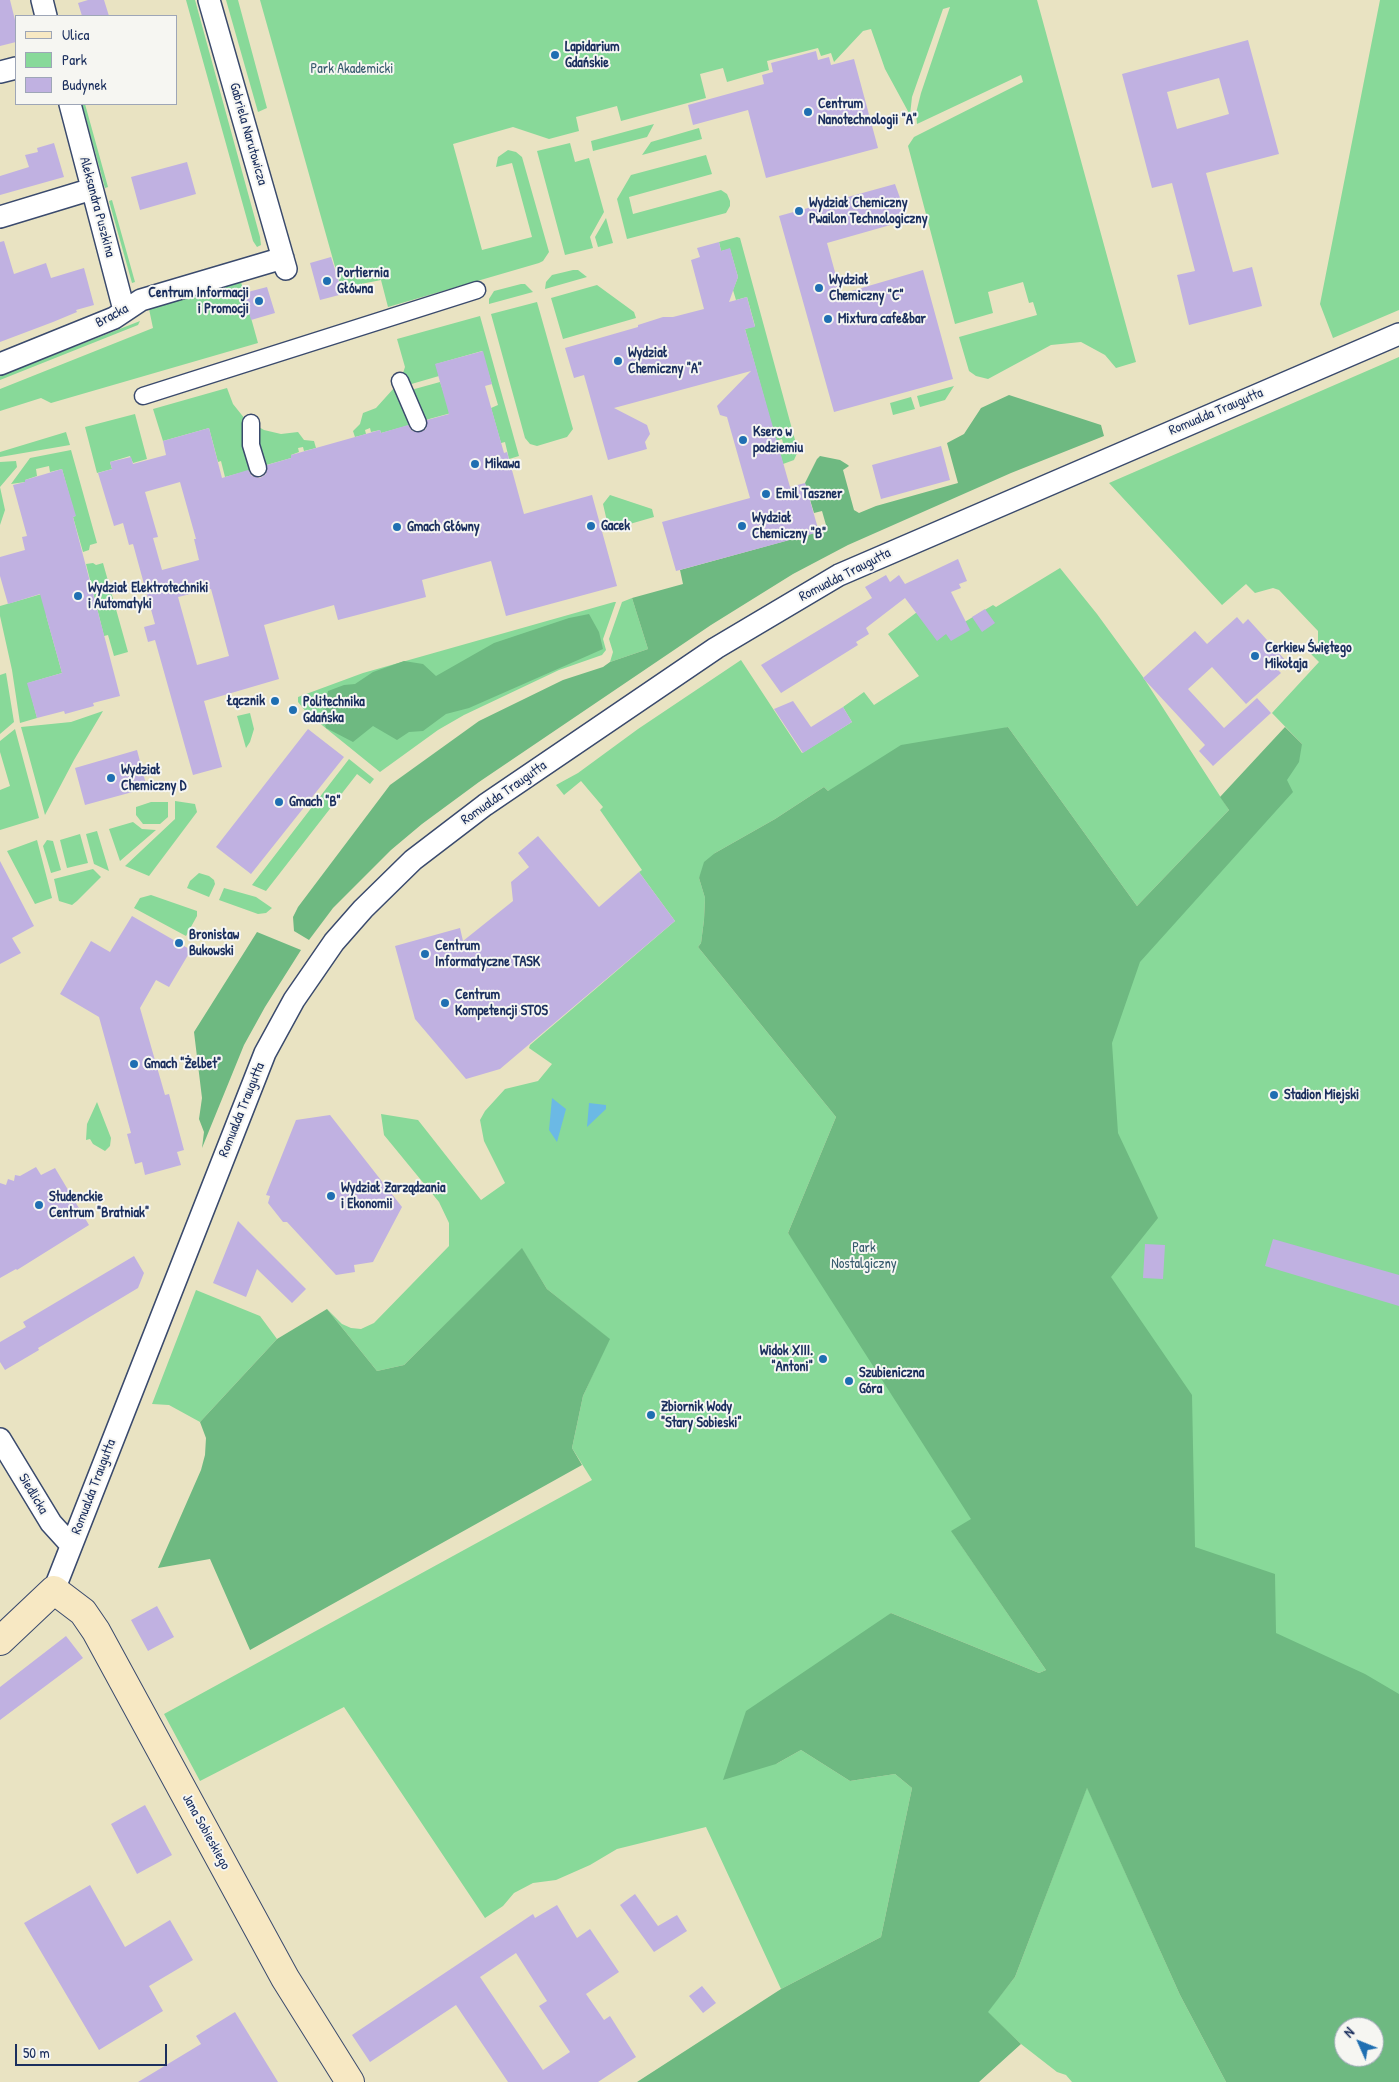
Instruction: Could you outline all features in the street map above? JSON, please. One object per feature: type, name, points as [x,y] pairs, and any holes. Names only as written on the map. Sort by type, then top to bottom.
[{"type":"main road","name":"Romualda Traugutta","points":[[0,1641],[54,1590]]},
{"type":"main road","name":"Jana Sobieskiego","points":[[54,1590],[83,1612],[96,1631],[281,1970],[350,2082]]},
{"type":"street","points":[[42,0],[46,15]]},
{"type":"street","name":"Gabriela Narutowicza","points":[[210,0],[285,264]]},
{"type":"street","points":[[0,72],[15,68]]},
{"type":"street","name":"Aleksandra Puszkina","points":[[70,105],[124,310]]},
{"type":"street","points":[[0,217],[92,189]]},
{"type":"street","name":"Bracka","points":[[0,364],[114,318],[141,300],[285,264]]},
{"type":"street","points":[[143,396],[477,290]]},
{"type":"street","name":"Romualda Traugutta","points":[[54,1590],[265,1053],[294,1000],[334,942],[363,908],[413,860],[485,804],[716,648],[839,575],[1399,334]]},
{"type":"street","points":[[400,381],[418,423]]},
{"type":"street","points":[[251,423],[251,445],[258,468]]},
{"type":"street","name":"Siedlicka","points":[[0,1439],[52,1523],[71,1546]]},
{"type":"green space","points":[[186,0],[195,0],[260,237],[261,245],[257,247],[253,241]]},
{"type":"green space","points":[[226,0],[238,0],[267,108],[258,112]]},
{"type":"green space","name":"Park Akademicki","points":[[260,0],[1037,0],[1136,362],[1116,368],[1105,355],[1081,342],[1051,345],[988,379],[976,376],[969,371],[959,337],[1037,315],[1033,302],[1029,303],[1023,282],[988,292],[993,313],[955,324],[908,146],[914,137],[1023,82],[1021,75],[917,124],[916,113],[921,93],[950,7],[943,9],[912,97],[910,115],[885,69],[871,29],[863,31],[834,62],[831,53],[821,56],[818,48],[767,61],[769,70],[727,82],[723,68],[700,74],[706,98],[621,121],[617,106],[576,117],[579,131],[549,139],[513,127],[453,144],[482,250],[532,237],[512,163],[496,167],[498,157],[508,150],[516,152],[522,157],[549,252],[543,261],[539,263],[388,307],[381,280],[341,288]]},
{"type":"green space","points":[[1380,0],[1399,0],[1399,310],[1333,338],[1320,304]]},
{"type":"green space","points":[[82,105],[85,105],[108,187],[105,188]]},
{"type":"green space","points":[[654,124],[647,137],[593,151],[591,141]]},
{"type":"green space","points":[[699,128],[702,139],[642,155],[651,142]]},
{"type":"green space","points":[[570,143],[575,162],[589,158],[604,212],[590,237],[593,248],[565,255],[537,151]]},
{"type":"green space","points":[[706,155],[712,174],[629,197],[633,214],[721,190],[727,194],[730,201],[730,206],[726,213],[627,239],[617,199],[631,175]]},
{"type":"green space","points":[[112,200],[135,282],[132,283],[109,201]]},
{"type":"green space","points":[[606,218],[613,243],[598,247],[595,237]]},
{"type":"green space","points":[[737,237],[740,238],[798,451],[794,460],[783,464],[778,445],[783,443],[782,439],[776,441],[745,329],[755,326],[747,297],[736,300],[733,290],[738,277],[730,249],[721,251],[719,242]]},
{"type":"green space","points":[[578,270],[587,277],[545,289],[546,282],[552,275]]},
{"type":"green space","points":[[241,282],[258,343],[51,403],[41,398],[0,411],[0,389],[153,328],[149,309]]},
{"type":"green space","points":[[525,284],[533,292],[489,304],[489,299],[494,291]]},
{"type":"green space","points":[[597,285],[634,312],[636,318],[563,339],[551,298]]},
{"type":"green space","points":[[537,302],[573,429],[567,437],[537,446],[530,444],[525,438],[491,314]]},
{"type":"green space","points":[[480,316],[519,456],[509,459],[505,442],[501,443],[491,408],[498,405],[482,351],[436,364],[439,376],[408,385],[402,376],[405,367],[397,339]]},
{"type":"green space","points":[[140,321],[138,325],[0,380],[0,376]]},
{"type":"green space","name":"Park Nostalgiczny","points":[[1399,357],[1399,2082],[1358,2082],[1347,2067],[1384,2067],[1384,2017],[1334,2017],[1334,2049],[952,1532],[1046,1670],[1039,1673],[891,1613],[776,1764],[801,1750],[850,1781],[895,1774],[912,1788],[881,1937],[781,1989],[706,1827],[617,1849],[590,1865],[556,1880],[533,1883],[514,1893],[503,1906],[485,1918],[344,1707],[200,1781],[164,1714],[592,1480],[572,1448],[583,1396],[609,1339],[547,1289],[522,1249],[404,1365],[377,1371],[327,1309],[342,1324],[351,1328],[361,1329],[374,1323],[449,1246],[449,1223],[439,1202],[384,1135],[381,1114],[418,1120],[481,1200],[505,1183],[484,1141],[480,1120],[485,1111],[505,1089],[538,1081],[552,1064],[529,1048],[530,1045],[675,921],[639,872],[642,870],[600,810],[603,807],[581,781],[564,795],[556,785],[578,773],[638,729],[741,660],[802,753],[852,722],[843,707],[864,692],[874,705],[919,676],[888,634],[925,606],[946,633],[993,605],[996,607],[1060,568],[1097,614],[1143,677],[1229,810],[1137,906],[1008,727],[828,791],[824,787],[775,819],[715,853],[699,878],[705,898],[701,943],[698,947],[836,1117],[788,1233],[796,1244],[1012,1071],[1302,744],[1272,713],[1319,662],[1311,654],[1318,644],[1318,631],[1279,590],[1273,588],[1255,593],[1246,584],[1222,605],[1109,483]]},
{"type":"green space","points":[[440,382],[451,413],[422,421],[411,390]]},
{"type":"green space","points":[[954,386],[945,400],[920,407],[917,396]]},
{"type":"green space","points":[[227,388],[233,404],[245,419],[251,470],[225,477],[221,461],[218,462],[209,428],[163,441],[153,409]]},
{"type":"green space","points":[[394,388],[410,425],[381,433],[380,430],[371,432],[370,428],[365,430],[366,434],[355,437],[353,431],[360,424],[363,413],[376,408]]},
{"type":"green space","points":[[1009,395],[1101,425],[1104,436],[1011,473],[848,545],[793,574],[711,625],[479,782],[422,824],[391,850],[333,908],[309,940],[294,931],[293,917],[298,907],[390,785],[479,721],[563,680],[648,649],[632,598],[683,584],[680,570],[818,532],[817,527],[826,525],[822,511],[814,513],[805,483],[820,456],[840,460],[849,466],[843,470],[854,510],[859,513],[876,506],[958,483],[947,443],[964,434],[981,408]]},
{"type":"green space","points":[[911,397],[915,409],[893,415],[890,403]]},
{"type":"green space","points":[[135,414],[147,459],[133,463],[130,456],[110,462],[112,469],[97,473],[85,427]]},
{"type":"green space","points":[[257,426],[264,430],[281,434],[298,432],[304,440],[314,441],[316,448],[304,451],[303,447],[298,448],[299,452],[291,455],[291,458],[263,466]]},
{"type":"green space","points":[[66,432],[70,445],[0,457],[0,452]]},
{"type":"green space","points":[[71,450],[97,543],[90,545],[89,550],[83,552],[62,469],[50,472],[49,466],[36,469],[37,476],[25,480],[25,482],[11,484],[30,458]]},
{"type":"green space","points":[[16,461],[17,467],[0,487],[0,462]]},
{"type":"green space","points":[[0,487],[5,510],[0,525]]},
{"type":"green space","points":[[610,495],[652,509],[654,517],[609,530],[603,504]]},
{"type":"green space","points":[[93,563],[96,565],[103,563],[128,652],[114,656],[108,635],[104,636],[86,564]]},
{"type":"green space","points":[[59,589],[46,615],[62,673],[28,683],[37,718],[20,723],[12,670],[0,616],[0,606]]},
{"type":"green space","points":[[632,598],[648,649],[610,662],[613,652],[609,639],[622,602]]},
{"type":"green space","points":[[616,602],[603,639],[606,650],[602,655],[559,670],[464,715],[438,730],[380,772],[307,713],[298,702],[298,697],[363,673]]},
{"type":"green space","points":[[589,614],[599,632],[603,649],[469,708],[446,714],[423,731],[409,732],[397,740],[373,726],[353,742],[326,728],[322,716],[328,691],[344,685],[355,684],[373,672],[404,661],[423,664],[436,676],[494,643],[569,618]]},
{"type":"green space","points":[[6,673],[14,722],[0,734],[0,675]]},
{"type":"green space","points":[[103,711],[45,815],[21,727],[71,722]]},
{"type":"green space","points":[[250,713],[254,729],[246,748],[237,716]]},
{"type":"green space","name":"Park Nostalgiczny","points":[[1008,727],[1137,906],[1229,810],[1220,797],[1285,727],[1302,744],[1299,762],[1287,780],[1293,792],[1140,962],[1112,1043],[1118,1133],[1158,1218],[1111,1277],[1192,1395],[1195,1547],[1275,1574],[1276,1633],[1365,1674],[1399,1694],[1399,2082],[1226,2082],[1180,1995],[1087,1788],[1015,1977],[988,2012],[1021,2044],[979,2082],[637,2082],[781,1989],[881,1937],[912,1788],[895,1774],[850,1781],[801,1750],[776,1764],[723,1780],[746,1711],[891,1613],[1039,1673],[1046,1670],[951,1531],[971,1519],[788,1233],[836,1117],[698,947],[701,943],[704,920],[705,898],[699,878],[704,862],[715,853],[775,819],[824,787],[828,791],[901,745]]},
{"type":"green space","points":[[15,729],[39,818],[0,830],[0,790],[10,786],[0,752],[0,741]]},
{"type":"green space","points":[[349,759],[374,779],[370,784],[357,774],[266,891],[252,885]]},
{"type":"green space","points":[[175,801],[195,804],[197,812],[149,876],[125,866],[175,819]]},
{"type":"green space","points":[[151,802],[168,802],[168,817],[160,824],[143,824],[136,815],[136,807]]},
{"type":"green space","points":[[133,822],[142,829],[156,830],[120,861],[109,829]]},
{"type":"green space","points":[[97,831],[109,871],[94,864],[86,834]]},
{"type":"green space","points":[[80,834],[88,863],[67,868],[60,840]]},
{"type":"green space","points":[[37,840],[52,898],[35,904],[7,851]]},
{"type":"green space","points":[[47,840],[53,841],[61,870],[51,873],[43,846]]},
{"type":"green space","points":[[93,869],[101,877],[77,901],[72,905],[59,901],[54,879]]},
{"type":"green space","points":[[199,873],[209,876],[214,880],[215,884],[209,897],[187,888],[190,881]]},
{"type":"green space","points":[[224,888],[256,897],[272,908],[266,913],[258,914],[219,900]]},
{"type":"green space","points":[[151,895],[197,911],[197,916],[186,936],[134,908],[140,898]]},
{"type":"green space","points":[[257,932],[301,950],[265,1007],[244,1045],[202,1148],[204,1132],[199,1119],[202,1098],[194,1032]]},
{"type":"green space","points":[[97,1102],[111,1138],[110,1146],[105,1151],[93,1144],[90,1139],[86,1140],[87,1124]]},
{"type":"green space","points":[[522,1248],[547,1289],[610,1339],[583,1396],[572,1448],[582,1465],[250,1650],[210,1559],[158,1568],[201,1470],[205,1455],[206,1438],[200,1422],[277,1339],[327,1309],[377,1371],[404,1365]]},
{"type":"green space","points":[[196,1290],[260,1316],[277,1339],[200,1422],[169,1405],[152,1404]]},
{"type":"green space","points":[[1087,1787],[1180,1995],[1226,2082],[1072,2082],[1066,2075],[1057,2072],[1021,2044],[987,2012],[1015,1977]]},
{"type":"water","points":[[552,1098],[566,1109],[557,1142],[549,1130]]},
{"type":"water","points":[[589,1103],[606,1105],[606,1109],[587,1127]]},
{"type":"building","points":[[0,0],[10,0],[15,20],[15,42],[0,46]]},
{"type":"building","points":[[88,0],[104,0],[109,15],[82,15],[78,3]]},
{"type":"building","points":[[1248,40],[1279,154],[1206,173],[1233,272],[1252,267],[1262,306],[1189,325],[1177,275],[1195,271],[1172,183],[1152,188],[1122,74]],"holes":[[[1219,78],[1229,114],[1177,129],[1167,92]]]},
{"type":"building","name":"Centrum Nanotechnologii \"A\"","points":[[816,51],[818,60],[829,57],[831,65],[854,59],[878,148],[766,178],[748,110],[693,125],[688,105],[764,84],[762,75],[773,72],[771,63]]},
{"type":"building","points":[[54,143],[64,177],[0,195],[0,176],[29,167],[25,155],[38,152],[37,148]]},
{"type":"building","points":[[187,162],[196,194],[140,210],[131,177]]},
{"type":"building","name":"Wydział Chemiczny \"C\"","points":[[895,184],[908,220],[827,243],[841,294],[923,270],[953,379],[834,412],[779,216]]},
{"type":"building","points":[[4,241],[14,274],[46,263],[51,278],[84,268],[94,305],[76,310],[77,312],[0,342],[0,242]]},
{"type":"building","name":"Wydział Chemiczny \"A\"","points":[[719,242],[721,251],[730,248],[738,277],[729,302],[747,297],[755,327],[745,329],[790,487],[805,483],[819,532],[676,571],[662,522],[750,498],[727,417],[720,415],[717,406],[751,371],[614,408],[647,425],[650,434],[645,442],[647,449],[608,460],[584,375],[574,378],[565,348],[638,327],[638,325],[663,317],[673,317],[704,309],[691,260],[700,257],[697,248]]},
{"type":"building","name":"Portiernia Główna","points":[[331,257],[343,294],[320,300],[310,263]]},
{"type":"building","name":"Centrum Informacji i Promocji","points":[[267,287],[275,313],[251,320],[244,293]]},
{"type":"building","name":"Gmach Główny","points":[[483,351],[492,384],[485,386],[504,453],[507,452],[524,514],[592,495],[617,586],[506,616],[491,561],[422,580],[426,597],[338,620],[334,605],[264,625],[279,679],[204,701],[222,767],[193,775],[155,640],[148,642],[144,627],[155,624],[133,544],[129,545],[123,523],[114,526],[98,473],[112,469],[110,462],[131,457],[133,464],[166,455],[163,441],[209,428],[222,478],[248,470],[252,476],[260,478],[266,474],[267,465],[291,458],[291,455],[380,430],[381,433],[408,425],[412,431],[421,432],[426,429],[427,420],[449,414],[435,364]],"holes":[[[180,482],[196,539],[194,539],[199,560],[162,570],[153,538],[158,537],[145,492]],[[211,589],[229,656],[197,665],[178,597]]]},
{"type":"building","points":[[941,446],[950,480],[881,499],[872,465]]},
{"type":"building","name":"Wydział Elektrotechniki i Automatyki","points":[[62,469],[76,516],[73,517],[120,696],[93,703],[94,706],[65,714],[64,711],[37,718],[27,683],[62,673],[40,594],[8,604],[0,576],[0,557],[25,550],[22,537],[27,536],[13,485]]},
{"type":"building","points":[[958,559],[967,581],[959,584],[961,588],[951,592],[970,630],[951,641],[946,634],[937,641],[905,598],[866,628],[869,634],[856,642],[858,645],[781,693],[761,665],[872,598],[865,587],[886,575],[890,582],[899,575],[905,584]]},
{"type":"building","points":[[985,609],[995,623],[982,632],[972,617]]},
{"type":"building","points":[[1237,617],[1243,624],[1248,619],[1286,661],[1277,669],[1281,673],[1246,704],[1212,667],[1188,689],[1224,728],[1257,698],[1271,713],[1213,766],[1199,751],[1205,745],[1143,678],[1195,631],[1207,644]]},
{"type":"building","points":[[793,701],[811,727],[843,707],[852,722],[803,753],[774,709]]},
{"type":"building","name":"Gmach \"B\"","points":[[308,729],[344,757],[251,874],[216,847]]},
{"type":"building","name":"Wydział Chemiczny D","points":[[137,750],[147,788],[85,805],[75,768]]},
{"type":"building","points":[[538,836],[599,907],[639,872],[675,921],[500,1069],[466,1079],[415,1019],[395,946],[460,928],[463,941],[513,901],[511,882],[529,867],[518,853]]},
{"type":"building","points":[[0,861],[34,926],[12,938],[21,953],[0,964]]},
{"type":"building","name":"Gmach \"Żelbet\"","points":[[132,916],[191,950],[169,987],[156,980],[140,1008],[165,1095],[169,1094],[184,1150],[177,1152],[181,1165],[145,1175],[142,1162],[135,1164],[127,1134],[131,1133],[99,1017],[60,994],[91,941],[110,952]]},
{"type":"building","name":"Wydział Zarządzania i Ekonomii","points":[[330,1115],[402,1207],[373,1262],[354,1265],[355,1272],[336,1275],[287,1222],[283,1222],[268,1203],[270,1196],[266,1195],[296,1120]]},
{"type":"building","name":"Studenckie Centrum \"Bratniak\"","points":[[36,1167],[41,1175],[55,1168],[89,1225],[17,1270],[0,1278],[0,1183],[6,1185],[8,1179],[14,1181],[15,1175],[20,1176]]},
{"type":"building","points":[[238,1221],[306,1289],[292,1303],[257,1269],[246,1297],[213,1283]]},
{"type":"building","points":[[1273,1239],[1399,1275],[1399,1306],[1265,1266]]},
{"type":"building","points":[[1145,1244],[1165,1245],[1163,1279],[1143,1278]]},
{"type":"building","points":[[134,1256],[144,1273],[138,1288],[5,1370],[0,1362],[0,1342],[26,1327],[23,1322]]},
{"type":"building","points":[[157,1606],[174,1637],[148,1651],[131,1620]]},
{"type":"building","points":[[66,1636],[83,1658],[0,1720],[0,1687]]},
{"type":"building","points":[[145,1805],[172,1855],[137,1874],[111,1824]]},
{"type":"building","points":[[90,1885],[125,1947],[170,1920],[193,1960],[149,1986],[163,2011],[99,2050],[24,1923]]},
{"type":"building","points":[[635,1894],[658,1926],[677,1915],[687,1931],[654,1952],[620,1905]]},
{"type":"building","points":[[557,1905],[577,1938],[590,1929],[619,1972],[586,1994],[604,2020],[610,2016],[636,2057],[598,2082],[508,2082],[456,2005],[370,2062],[352,2035],[533,1914],[535,1918]],"holes":[[[516,1953],[547,2001],[539,2006],[570,2052],[543,2070],[480,1977]]]},
{"type":"building","points":[[702,1986],[716,2003],[703,2013],[689,1996]]},
{"type":"building","points":[[235,2012],[278,2082],[138,2082],[201,2044],[196,2036]]},
{"type":"place","name":"Lapidarium Gdańskie","points":[[555,55]]},
{"type":"place","name":"Centrum Nanotechnologii \"A\"","points":[[808,112]]},
{"type":"place","name":"Wydział Chemiczny Pwailon Technologiczny","points":[[799,211]]},
{"type":"place","name":"Portiernia Główna","points":[[327,281]]},
{"type":"place","name":"Wydział Chemiczny \"C\"","points":[[819,288]]},
{"type":"place","name":"Centrum Informacji i Promocji","points":[[259,301]]},
{"type":"place","name":"Mixtura cafe&bar","points":[[828,319]]},
{"type":"place","name":"Wydział Chemiczny \"A\"","points":[[618,361]]},
{"type":"place","name":"Ksero w podziemiu","points":[[743,440]]},
{"type":"place","name":"Mikawa","points":[[475,464]]},
{"type":"place","name":"Emil Taszner","points":[[766,494]]},
{"type":"place","name":"Gacek","points":[[591,526]]},
{"type":"place","name":"Wydział Chemiczny \"B\"","points":[[742,526]]},
{"type":"place","name":"Gmach Główny","points":[[397,527]]},
{"type":"place","name":"Wydział Elektrotechniki i Automatyki","points":[[78,596]]},
{"type":"place","name":"Cerkiew Świętego Mikołaja","points":[[1255,656]]},
{"type":"place","name":"Łącznik","points":[[275,701]]},
{"type":"place","name":"Politechnika Gdańska","points":[[293,710]]},
{"type":"place","name":"Wydział Chemiczny D","points":[[111,778]]},
{"type":"place","name":"Gmach \"B\"","points":[[279,802]]},
{"type":"place","name":"Bronisław Bukowski","points":[[179,943]]},
{"type":"place","name":"Centrum Informatyczne TASK","points":[[425,954]]},
{"type":"place","name":"Centrum Kompetencji STOS","points":[[445,1003]]},
{"type":"place","name":"Gmach \"Żelbet\"","points":[[134,1064]]},
{"type":"place","name":"Stadion Miejski","points":[[1274,1095]]},
{"type":"place","name":"Wydział Zarządzania i Ekonomii","points":[[331,1196]]},
{"type":"place","name":"Studenckie Centrum \"Bratniak\"","points":[[39,1205]]},
{"type":"place","name":"Widok XIII. \"Antoni\"","points":[[823,1359]]},
{"type":"place","name":"Szubieniczna Góra","points":[[849,1381]]},
{"type":"place","name":"Zbiornik Wody \"Stary Sobieski\"","points":[[651,1415]]}]
